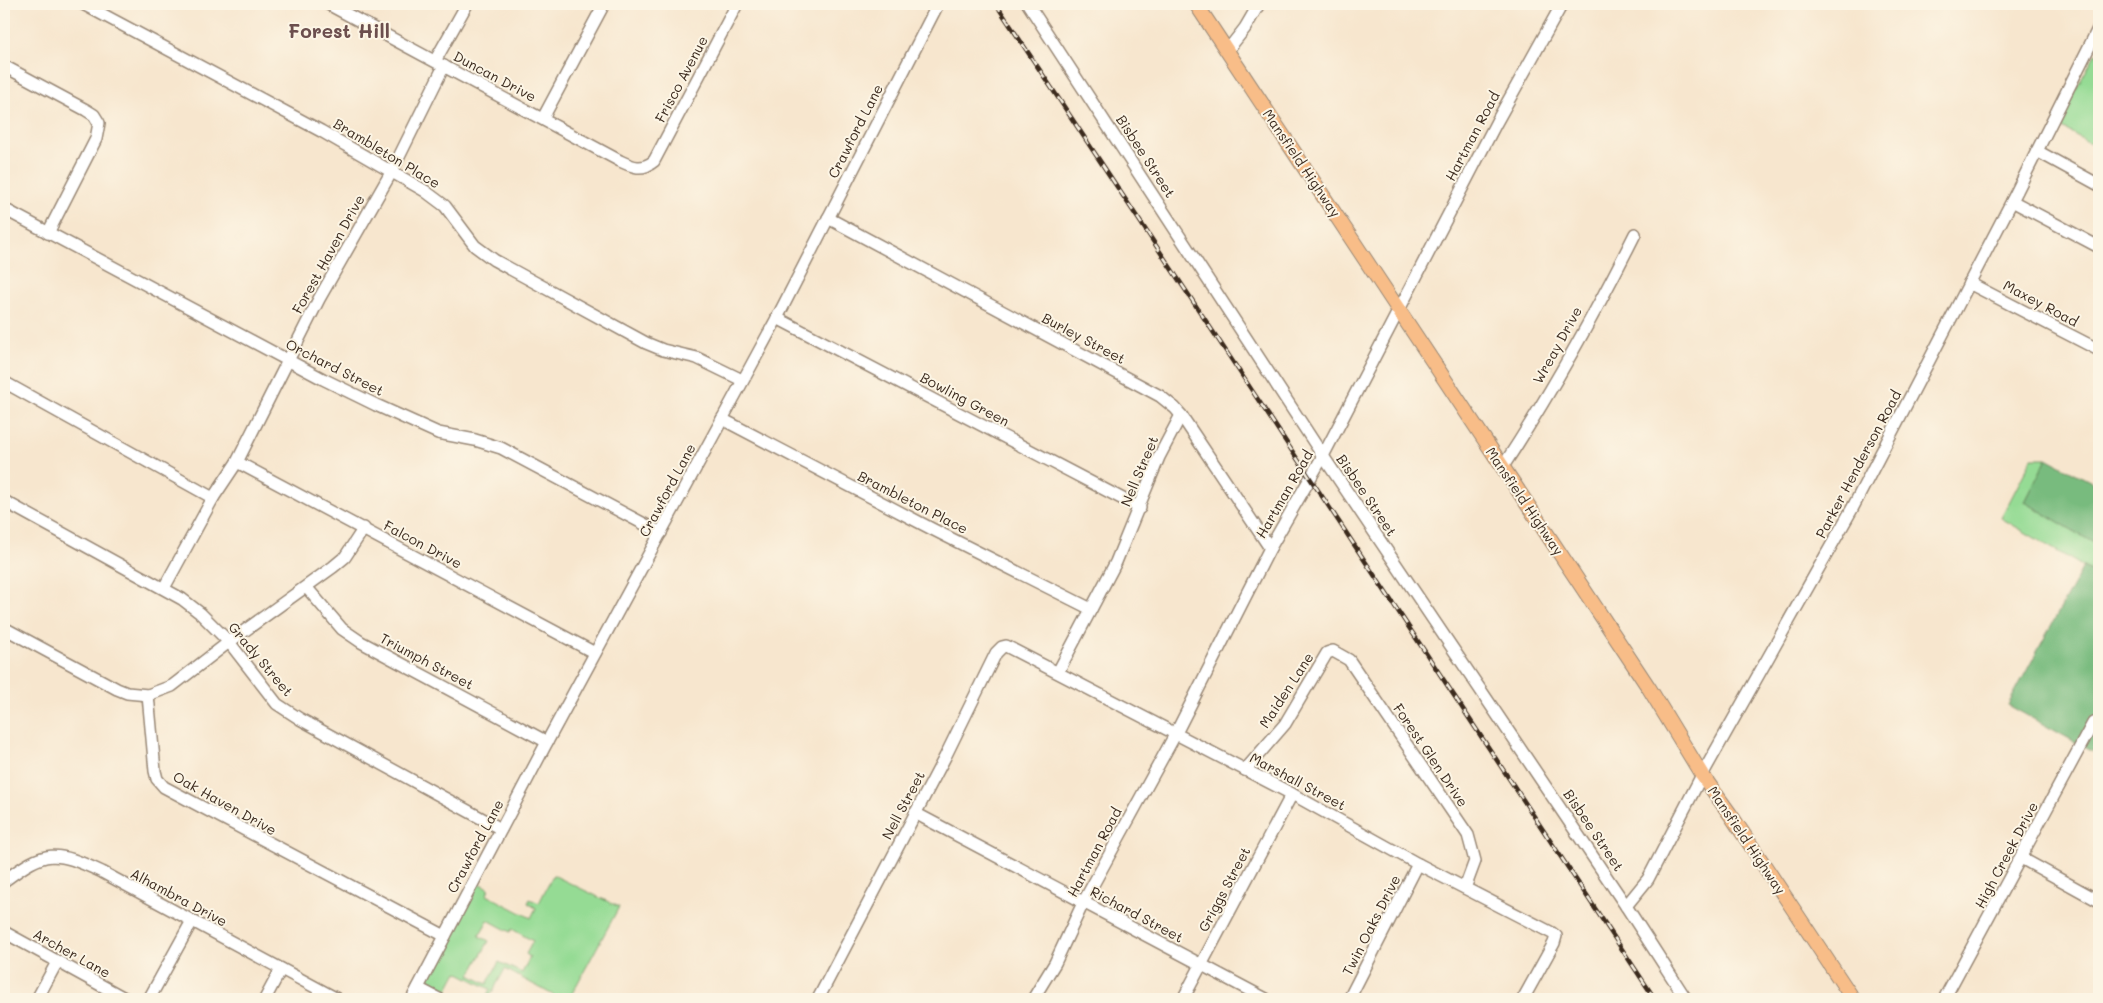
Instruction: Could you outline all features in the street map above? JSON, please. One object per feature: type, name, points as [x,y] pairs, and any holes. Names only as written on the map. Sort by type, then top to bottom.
[{"type":"main road","name":"Mansfield Highway","points":[[1196,4],[1649,688],[1702,775],[1853,999]]},
{"type":"street","name":"Brambleton Place","points":[[84,4],[392,170],[426,191],[445,206],[475,246],[494,260],[646,343],[663,350],[697,358],[742,380]]},
{"type":"street","name":"Duncan Drive","points":[[328,4],[630,166],[640,168],[648,166]]},
{"type":"street","name":"Forest Haven Drive","points":[[164,588],[213,498],[237,462],[319,299],[392,170],[467,4]]},
{"type":"street","points":[[543,118],[604,4]]},
{"type":"street","name":"Frisco Avenue","points":[[648,166],[654,161],[737,4]]},
{"type":"street","name":"Crawford Lane","points":[[418,988],[547,742],[777,318],[938,4]]},
{"type":"street","name":"Bisbee Street","points":[[1028,4],[1323,456],[1626,906],[1686,999]]},
{"type":"street","points":[[1227,51],[1260,4]]},
{"type":"street","name":"Hartman Road","points":[[1033,999],[1055,963],[1084,903],[1176,733],[1270,548],[1323,456],[1508,100],[1562,4]]},
{"type":"street","name":"Parker Henderson Road","points":[[1626,906],[1648,878],[1702,775],[1852,509],[2012,201],[2099,26]]},
{"type":"street","points":[[4,66],[94,115],[99,123],[96,139],[48,233]]},
{"type":"street","points":[[2037,151],[2099,185]]},
{"type":"street","points":[[2012,201],[2099,247]]},
{"type":"street","name":"Orchard Street","points":[[4,209],[288,360],[438,433],[475,440],[501,448],[661,533]]},
{"type":"street","name":"Burley Street","points":[[828,218],[1160,396],[1181,415],[1270,548]]},
{"type":"street","name":"Wreay Drive","points":[[1502,468],[1526,431],[1635,234]]},
{"type":"street","name":"Maxey Road","points":[[1969,282],[2099,350]]},
{"type":"street","name":"Bowling Green","points":[[777,318],[1140,508]]},
{"type":"street","points":[[4,382],[213,498]]},
{"type":"street","name":"Nell Street","points":[[1058,672],[1116,562],[1140,508],[1159,458],[1181,415]]},
{"type":"street","name":"Brambleton Place","points":[[722,419],[923,525],[1091,609]]},
{"type":"street","name":"Falcon Drive","points":[[237,462],[364,528],[595,653]]},
{"type":"street","name":"Grady Street","points":[[4,501],[164,588],[200,613],[229,642],[277,704],[300,719],[501,829]]},
{"type":"street","points":[[4,628],[118,689],[127,693],[148,695],[172,686],[229,642],[307,588],[345,557],[364,528]]},
{"type":"street","name":"Triumph Street","points":[[307,588],[342,629],[360,642],[547,742]]},
{"type":"street","name":"Nell Street","points":[[818,999],[945,757],[996,653],[1006,646],[1024,655]]},
{"type":"street","name":"Maiden Lane","points":[[1245,770],[1285,724],[1328,653],[1333,651]]},
{"type":"street","name":"Forest Glen Drive","points":[[1333,651],[1349,660],[1468,835],[1475,861],[1465,888]]},
{"type":"street","name":"Marshall Street","points":[[1024,655],[1292,794],[1418,864],[1556,936],[1523,999]]},
{"type":"street","name":"Oak Haven Drive","points":[[148,695],[155,771],[157,779],[164,787],[445,936]]},
{"type":"street","name":"High Creek Drive","points":[[1944,999],[2093,723]]},
{"type":"street","name":"Griggs Street","points":[[1183,999],[1292,794]]},
{"type":"street","name":"Richard Street","points":[[915,813],[1266,999]]},
{"type":"street","name":"Alhambra Drive","points":[[4,881],[24,866],[41,857],[61,856],[95,869],[337,999]]},
{"type":"street","points":[[2021,858],[2099,901]]},
{"type":"street","name":"Twin Oaks Drive","points":[[1349,999],[1418,864]]},
{"type":"street","points":[[149,999],[192,921]]},
{"type":"street","name":"Archer Lane","points":[[4,932],[126,999]]},
{"type":"street","points":[[37,999],[57,962]]},
{"type":"street","points":[[265,999],[281,969]]},
{"type":"street","points":[[412,999],[418,988],[439,999]]},
{"type":"green space","points":[[2095,54],[2099,56],[2099,148],[2057,125]]},
{"type":"green space","points":[[2032,458],[2047,458],[2025,502],[2099,546],[2099,576],[2001,518]]},
{"type":"green space","points":[[2047,458],[2099,486],[2099,546],[2025,502]]},
{"type":"green space","points":[[2083,567],[2099,576],[2099,755],[2008,705]]},
{"type":"green space","points":[[553,875],[619,907],[569,999],[553,999],[555,996],[505,969],[490,996],[487,995],[490,989],[457,972],[444,996],[425,985],[479,883],[489,888],[487,895],[531,918],[536,908],[528,903],[530,899],[539,903]],"holes":[[[488,920],[510,932],[512,929],[533,941],[526,954],[530,957],[522,973],[499,962],[487,984],[470,975],[489,941],[479,936]]]},
{"type":"railway","points":[[996,4],[1655,999]]},
{"type":"district","name":"Forest Hill","points":[[339,30]]}]
